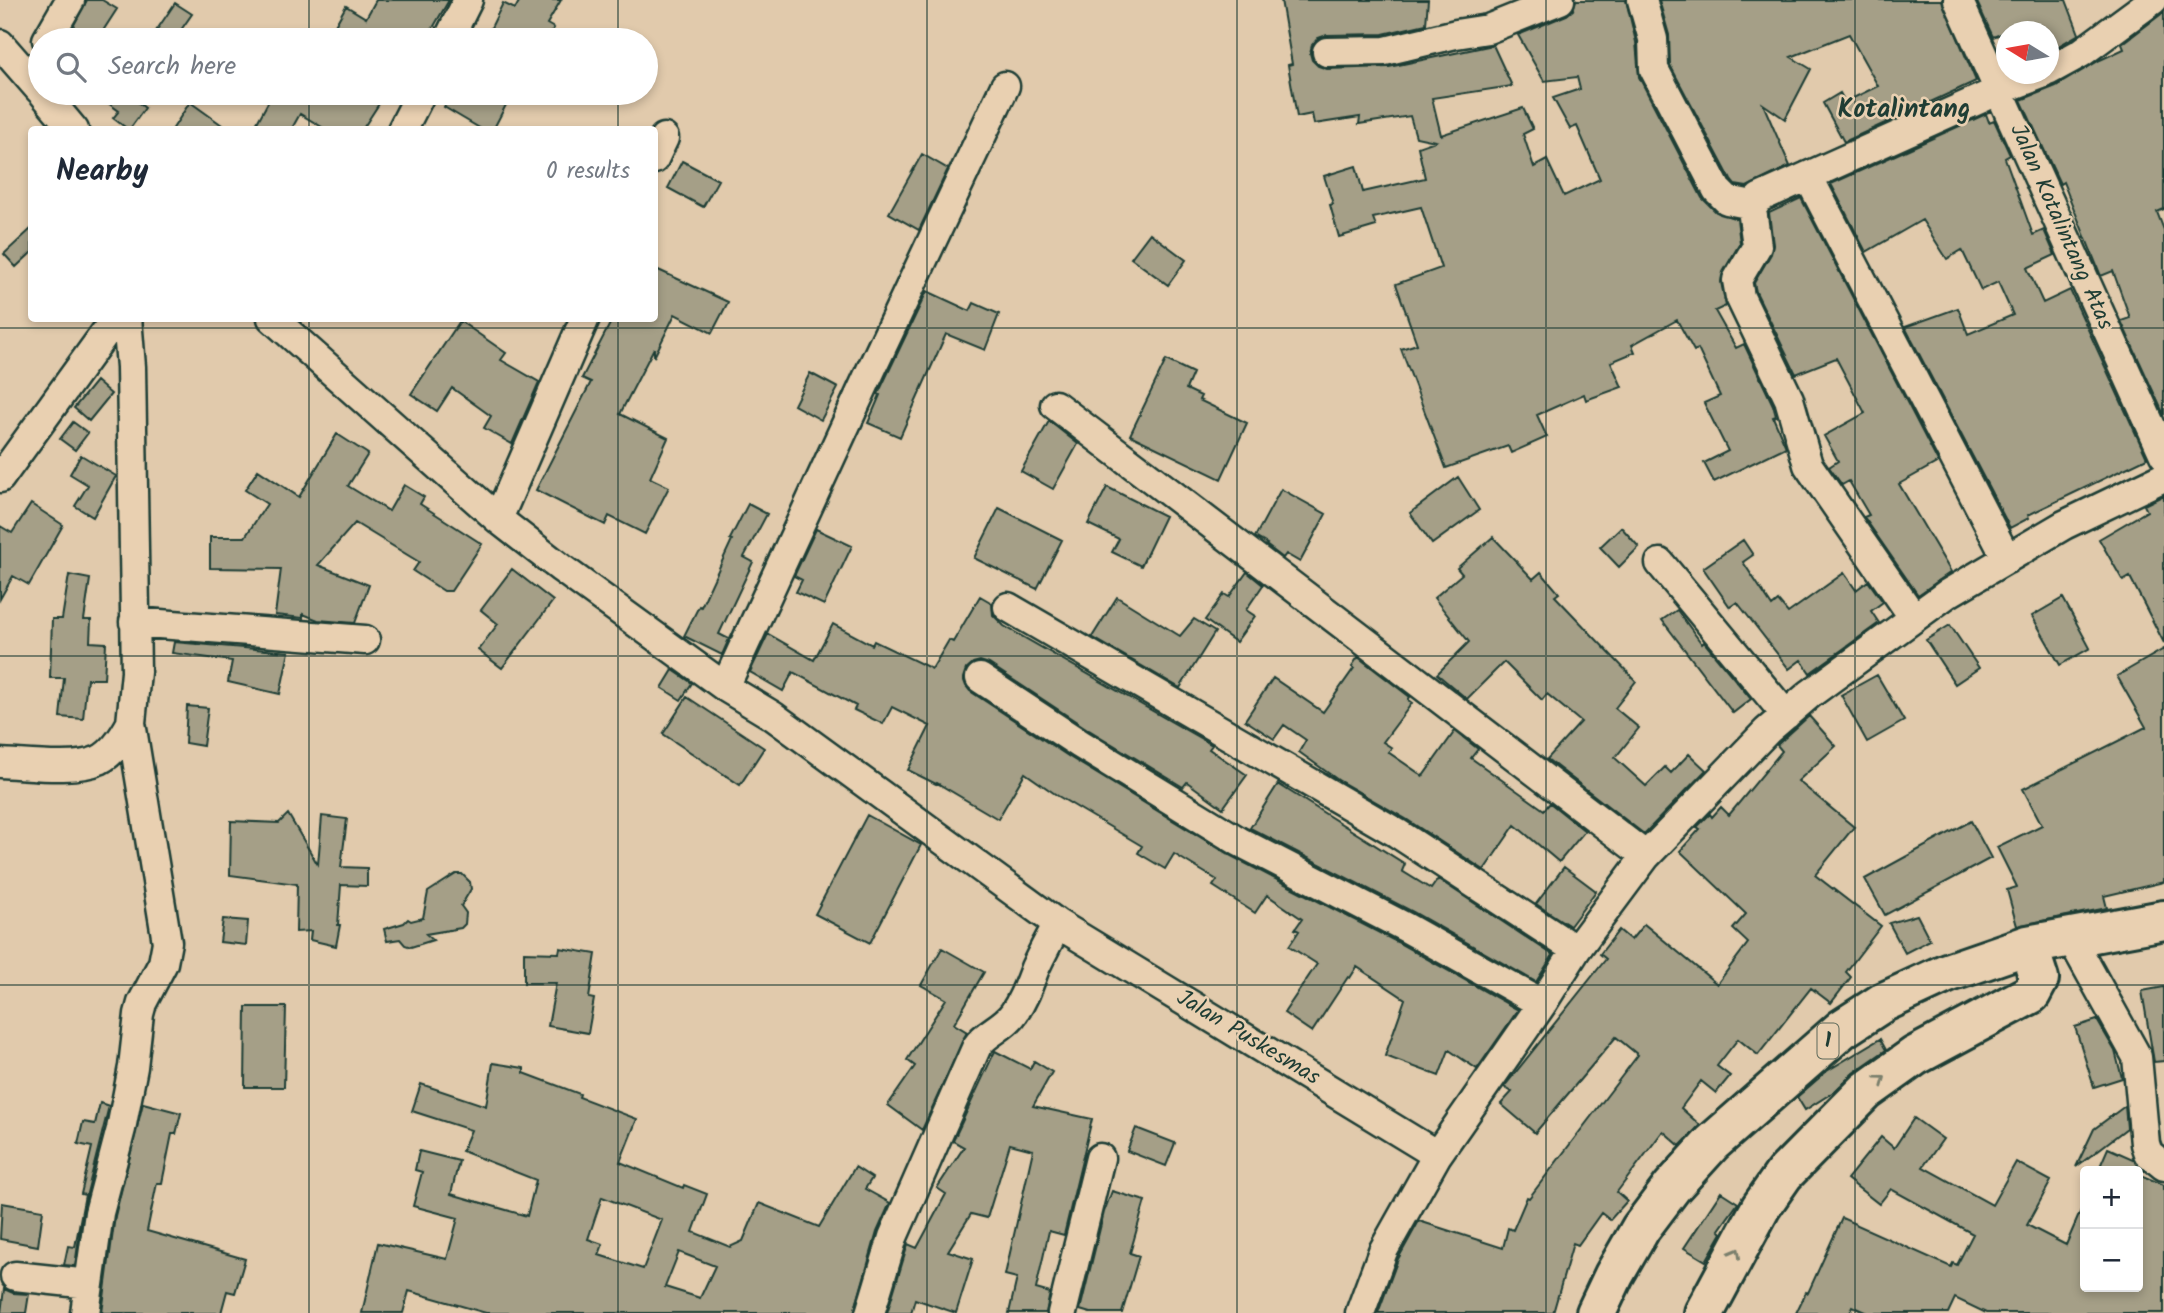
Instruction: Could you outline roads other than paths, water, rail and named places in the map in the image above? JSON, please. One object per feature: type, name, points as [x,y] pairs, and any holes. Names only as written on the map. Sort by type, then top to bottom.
[{"type":"highway","name":"1","points":[[1596,1313],[1641,1228],[1672,1186],[1712,1143],[1842,1029],[1882,1003],[1947,973],[2028,945],[2164,919]]},
{"type":"highway","points":[[1704,1313],[1761,1207],[1784,1174],[1866,1091],[1916,1056],[2031,994],[2039,979],[2028,945]]},
{"type":"street","points":[[54,28],[70,0]]},
{"type":"street","points":[[454,28],[468,0]]},
{"type":"street","points":[[1327,52],[1385,51],[1488,29],[1560,0]]},
{"type":"street","points":[[1643,0],[1653,38],[1654,69],[1717,190],[1727,200],[1753,205]]},
{"type":"street","name":"Jalan Kotalintang Atas","points":[[1958,0],[2164,455]]},
{"type":"street","points":[[2059,65],[2081,53],[2152,0]]},
{"type":"street","points":[[0,44],[28,69]]},
{"type":"street","points":[[1914,618],[1808,465],[1789,399],[1741,297],[1737,280],[1757,246],[1753,205],[1759,198],[2016,84]]},
{"type":"street","points":[[725,687],[1005,86]]},
{"type":"street","points":[[57,105],[71,126]]},
{"type":"street","points":[[404,126],[415,105]]},
{"type":"street","points":[[1808,176],[2007,559]]},
{"type":"street","points":[[0,478],[113,322]]},
{"type":"street","points":[[85,1313],[99,1213],[121,1129],[133,1067],[139,1014],[163,962],[167,942],[131,723],[136,672],[131,367],[127,322]]},
{"type":"street","name":"Jalan Puskesmas","points":[[283,322],[301,329],[381,417],[498,519],[725,687],[773,716],[1059,923],[1437,1155]]},
{"type":"street","points":[[498,519],[583,322]]},
{"type":"street","points":[[1055,405],[1646,856]]},
{"type":"street","points":[[1360,1313],[1383,1251],[1437,1155],[1542,1004],[1576,950],[1646,856],[1810,694],[1947,594],[2064,525],[2164,477]]},
{"type":"street","points":[[1660,563],[1786,715]]},
{"type":"street","points":[[1008,607],[1397,834],[1576,950]]},
{"type":"street","points":[[134,621],[365,640]]},
{"type":"street","points":[[979,678],[1080,744],[1240,842],[1405,927],[1542,1004]]},
{"type":"street","points":[[0,763],[76,765],[99,760],[123,738],[131,723]]},
{"type":"street","points":[[870,1313],[893,1237],[976,1046],[981,1039],[1006,1023],[1013,1014],[1027,991],[1035,967],[1059,923]]},
{"type":"street","points":[[2071,938],[2137,1056],[2145,1144],[2148,1153],[2164,1166]]},
{"type":"street","points":[[1062,1313],[1100,1158]]},
{"type":"street","points":[[15,1276],[89,1284]]},
{"type":"district","name":"Kotalintang","points":[[1904,110]]}]
